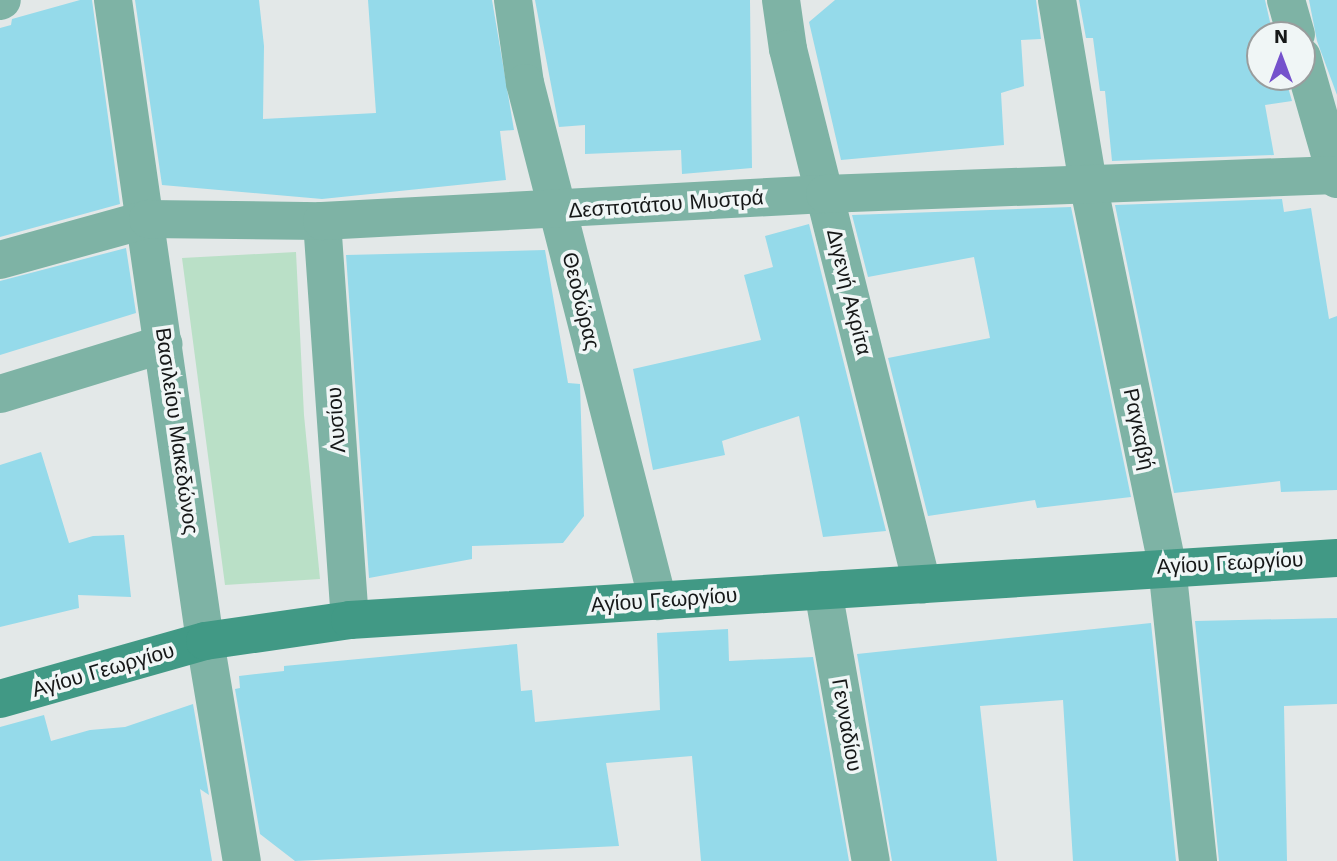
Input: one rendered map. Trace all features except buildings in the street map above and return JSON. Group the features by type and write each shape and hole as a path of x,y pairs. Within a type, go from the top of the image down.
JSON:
{"street":[{"name":"Βασιλείου Μακεδώνος","path":"113,0 148,219 205,641 242,861"},
{"name":"Θεοδώρας","path":"513,0 525,83 658,601"},
{"name":"Διγενή Ακρίτα","path":"781,0 788,49 922,584"},
{"name":"Ραγκαβή","path":"1057,0 1088,183 1167,566 1198,861"},
{"path":"1286,0 1292,21"},
{"path":"1312,91 1337,177"},
{"name":"Δεσποτάτου Μυστρά","path":"0,260 148,219 322,221 558,212 825,194 1088,183 1337,177"},
{"name":"Λυσίου","path":"322,221 350,620"},
{"path":"0,394 164,344"},
{"name":"Αγίου Γεωργίου","path":"0,699 205,641 350,620 1167,566 1337,558"},
{"name":"Γενναδίου","path":"823,590 871,861"}],"green space":[{"path":"296,252 304,415 320,579 225,585 182,258"}]}
